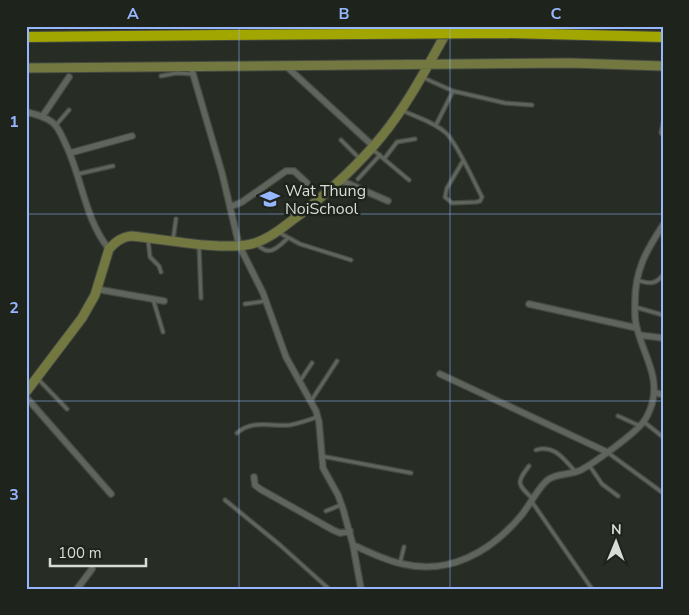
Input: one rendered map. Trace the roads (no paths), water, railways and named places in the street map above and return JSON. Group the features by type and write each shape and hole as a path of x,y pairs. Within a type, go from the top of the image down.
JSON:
{"highway":[{"path":"26,38 505,33 663,37"}],"main road":[{"path":"26,392 82,318 96,289 109,249 114,243 125,237 198,244 239,245 256,242 277,232 340,180 372,147 401,110 450,26"},
{"path":"26,68 192,70 284,65 570,63 663,66"}],"street":[{"path":"284,65 372,147"},
{"path":"192,70 222,172 239,245 266,301 280,343 311,401 317,417 320,456 325,474 342,504 350,531 361,589"},
{"path":"42,117 69,77"},
{"path":"26,112 42,117 55,126 70,153 96,228 109,249"},
{"path":"70,153 132,136"},
{"path":"230,207 242,202 286,171 294,171 307,183"},
{"path":"340,180 388,201"},
{"path":"353,545 400,564 443,566 460,562 486,549 510,528 549,479 576,472 589,465 642,424 651,406 654,380 649,360 638,332 635,307 637,280 641,263 661,232 663,225"},
{"path":"96,289 164,300"},
{"path":"529,304 663,338"},
{"path":"440,374 607,452"},
{"path":"654,392 663,395"},
{"path":"26,397 111,494"},
{"path":"254,477 257,487 333,530 340,533 350,531"},
{"path":"77,589 92,570"}],"lane":[{"path":"161,76 192,70"},
{"path":"421,77 453,91 505,104 532,105"},
{"path":"436,125 453,91"},
{"path":"55,126 69,110"},
{"path":"401,110 436,125 447,134 463,160 482,197 480,201 452,203 445,197 447,188 463,160"},
{"path":"663,123 661,133 663,135"},
{"path":"384,159 397,142 415,139"},
{"path":"341,140 361,160"},
{"path":"372,147 409,180"},
{"path":"358,179 380,155"},
{"path":"78,174 113,166"},
{"path":"173,241 176,219"},
{"path":"277,232 300,244 351,260"},
{"path":"148,238 150,257 159,266 161,272"},
{"path":"256,242 264,250 271,251 288,238"},
{"path":"198,244 201,298"},
{"path":"637,280 652,284 663,275"},
{"path":"153,299 163,332"},
{"path":"245,304 266,301"},
{"path":"635,307 663,315"},
{"path":"311,401 337,360"},
{"path":"300,381 312,363"},
{"path":"37,378 67,409"},
{"path":"618,416 642,424 663,437"},
{"path":"237,433 246,427 259,424 290,425 317,417"},
{"path":"536,450 543,448 552,449 576,472"},
{"path":"607,452 663,493"},
{"path":"320,456 411,473"},
{"path":"589,465 602,484 618,496"},
{"path":"529,466 520,478 519,482 523,490 532,500 592,589"},
{"path":"225,500 280,545 329,589"},
{"path":"326,511 342,504"},
{"path":"400,564 404,547"}],"place":[{"name":"Wat Thung NoiSchool","path":"270,199"}]}
